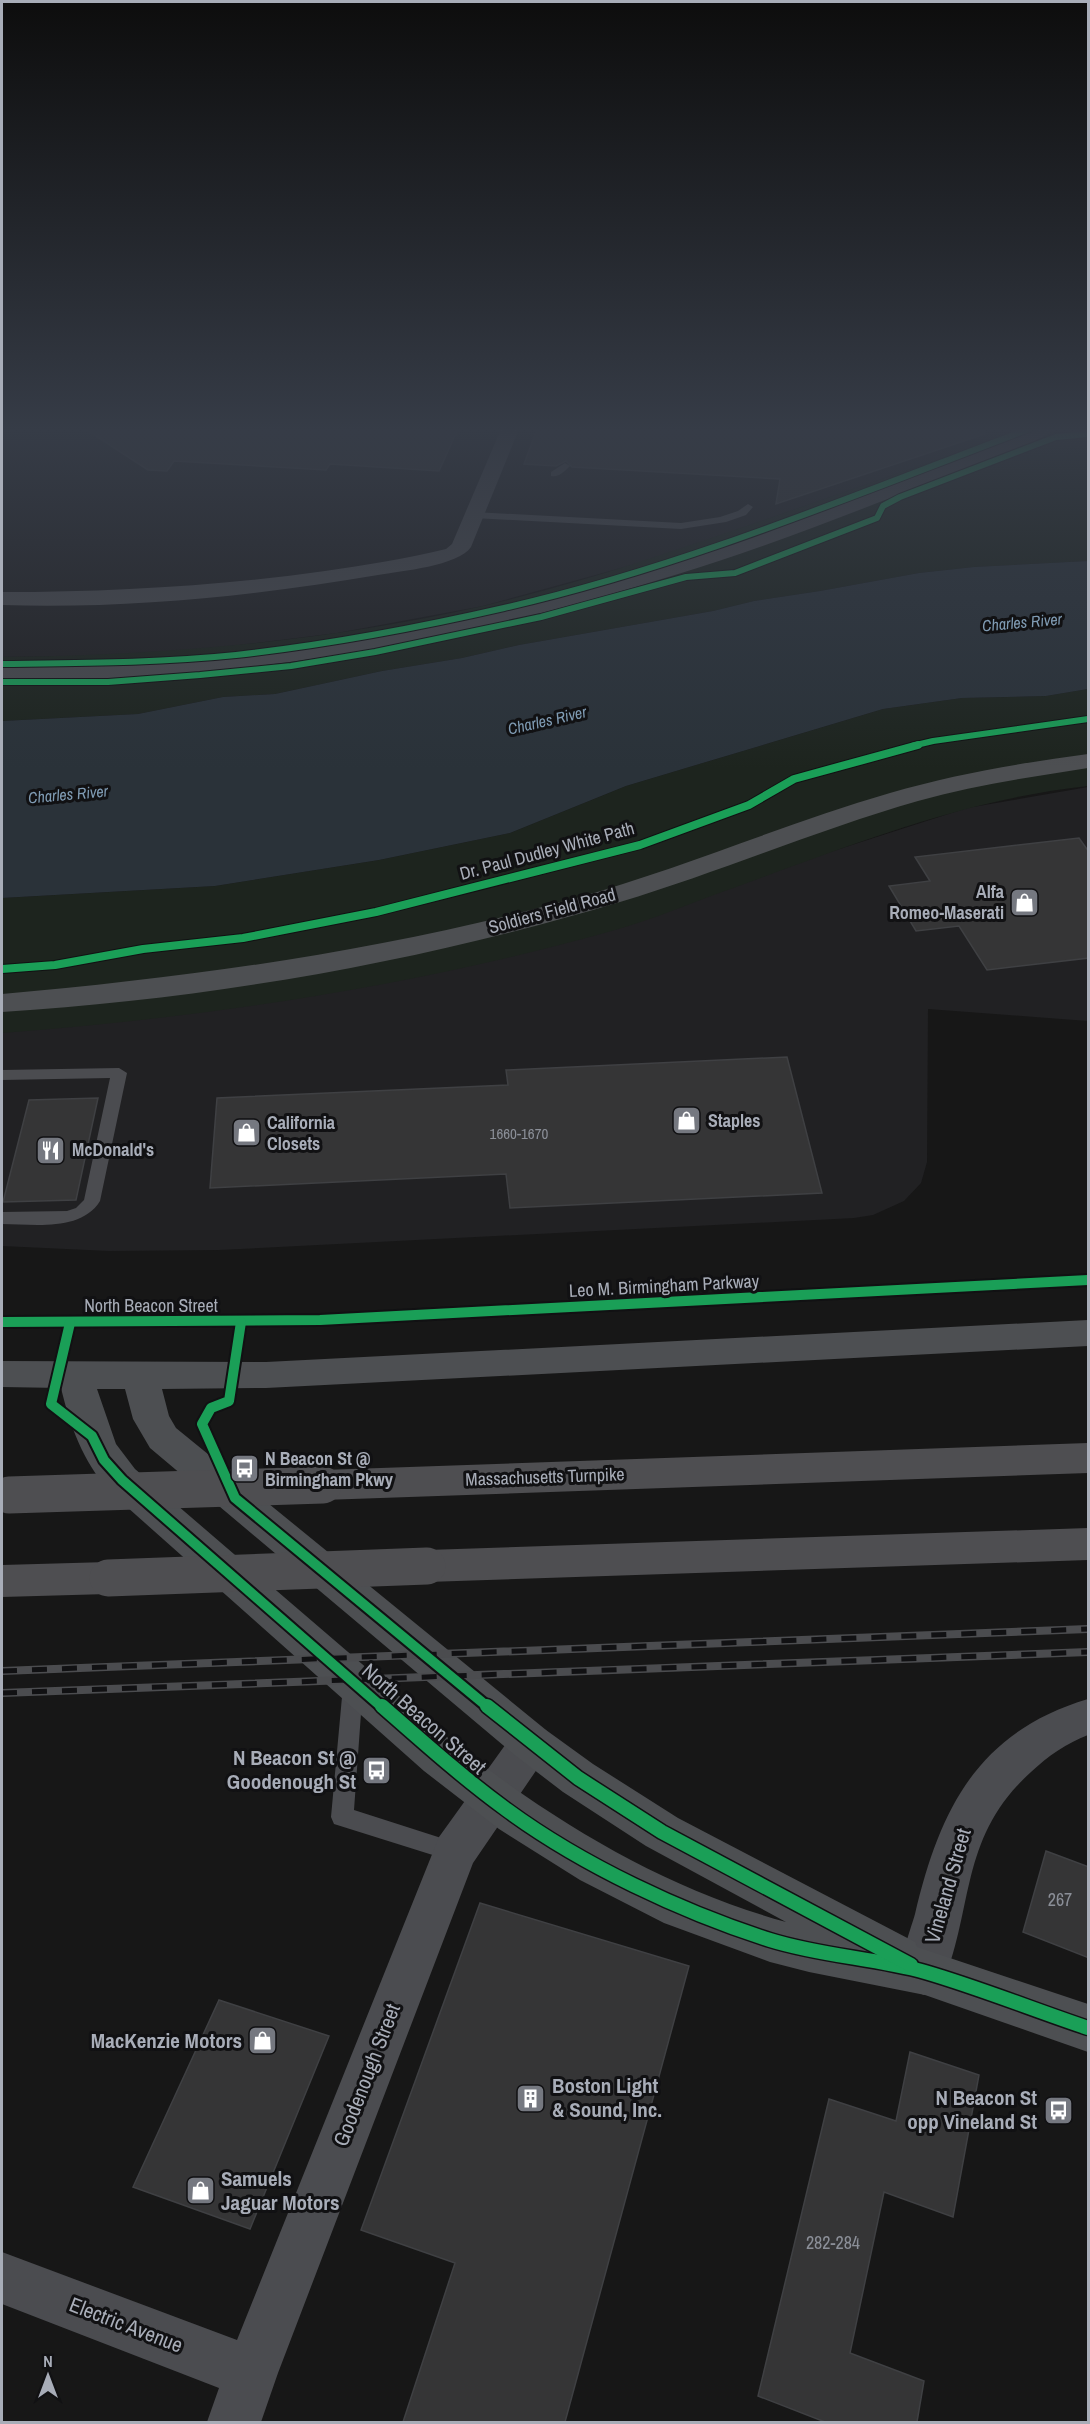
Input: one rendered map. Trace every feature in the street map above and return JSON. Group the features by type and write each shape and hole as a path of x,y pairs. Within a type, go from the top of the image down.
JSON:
{"highway":[{"name":"Massachusetts Turnpike","path":"5,1496 1089,1458"},
{"path":"2,1581 1089,1544"}],"main road":[{"name":"Soldiers Field Road","path":"2,1003 270,972 495,927 630,890 911,795 1001,774 1089,761"},
{"path":"2,1374 140,1376 337,1372 1089,1332"},
{"name":"North Beacon Street","path":"76,1376 95,1444 116,1474 492,1799 593,1864 694,1912 781,1943 815,1952 924,1972 1089,2028"},
{"name":"North Beacon Street","path":"140,1376 151,1419 163,1438 531,1743 578,1778 662,1832 924,1972"}],"street":[{"path":"2,599 85,598 215,590 283,583 381,568 457,551 461,542"},
{"path":"2,673 95,672 221,664 331,650 476,622 578,596 684,566 748,542"},
{"name":"Vineland Street","path":"924,1972 956,1848 979,1798 1004,1767 1032,1744 1064,1726 1089,1717"},
{"name":"Goodenough Street","path":"234,2422 251,2373 455,1852 531,1743"},
{"name":"Electric Avenue","path":"2,2278 251,2373"}],"lane":[{"path":"2,1075 119,1073 92,1201 87,1209 77,1215 67,1217 2,1218"},
{"path":"354,1682 342,1817 455,1852"}],"shaded area":[{"path":"2,542 701,542 650,560 483,606 337,633 198,650 92,656 2,657"},
{"path":"1088,542 1088,561 974,567 919,573 519,645 275,694 223,697 138,714 2,721 2,657 183,649 364,629 519,597 697,543"},
{"path":"1088,689 1088,786 994,802 948,814 857,843 635,924 546,949 469,967 237,1008 2,1033 2,898 215,886 379,860 510,833 626,786 883,709 962,698 1046,696"},
{"path":"1088,787 1088,1021 928,1009 927,1162 921,1183 904,1201 873,1215 854,1218 219,1250 109,1251 2,1246 2,1030 802,861 967,808"}],"water":[{"name":"Charles River","path":"1088,561 1088,689 1046,696 962,698 883,709 626,786 510,833 379,860 215,886 2,898 2,721 138,714 223,697 275,694 519,645 919,573 974,567"}],"building":[{"path":"1079,838 1089,852 1089,958 987,970 959,926 916,931 889,886 930,881 915,857"},
{"path":"787,1057 822,1193 510,1208 506,1174 210,1188 217,1098 508,1085 506,1070"},
{"name":"McDonald's","path":"98,1098 76,1200 3,1202 29,1100"},
{"path":"1046,1851 1089,1867 1089,1958 1023,1932"},
{"name":"Boston Light & Sound, Inc.","path":"480,1903 689,1966 565,2422 403,2422 455,2263 361,2230"},
{"path":"219,2000 329,2036 250,2229 133,2187"},
{"path":"910,2052 979,2075 953,2217 884,2192 850,2353 924,2381 917,2422 825,2422 758,2396 829,2099 896,2121"}],"railway":[{"path":"2,1671 1088,1629"},
{"path":"2,1693 1088,1652"}],"cycle path":[{"path":"2,664 116,663 236,655 334,641 505,608 654,567 725,542"},
{"path":"2,682 108,682 200,675 291,666 375,652 541,617 686,577 735,573 815,542"},
{"name":"Dr. Paul Dudley White Path","path":"2,969 55,965 143,949 243,938 376,912 640,845 749,805 794,779 844,764 933,741 1088,719"},
{"name":"Leo M. Birmingham Parkway","path":"2,1322 320,1320 1088,1280"},
{"path":"241,1322 229,1401 211,1408 202,1424 235,1498 531,1743 578,1778 662,1832 911,1965"},
{"path":"70,1323 51,1404 92,1436 104,1460 122,1480 458,1773 509,1812 593,1864 673,1904 770,1940 815,1952 924,1972 1088,2028"}],"place":[{"name":"Alfa Romeo-Maserati","path":"1025,902"},
{"name":"Staples","path":"687,1121"},
{"name":"California Closets","path":"246,1133"},
{"name":"McDonald's","path":"51,1150"},
{"name":"N Beacon St @ Birmingham Pkwy","path":"244,1469"},
{"name":"N Beacon St @ Goodenough St","path":"377,1770"},
{"name":"MacKenzie Motors","path":"263,2041"},
{"name":"Boston Light & Sound, Inc.","path":"531,2098"},
{"name":"N Beacon St opp Vineland St","path":"1058,2110"},
{"name":"Samuels Jaguar Motors","path":"200,2191"}]}
